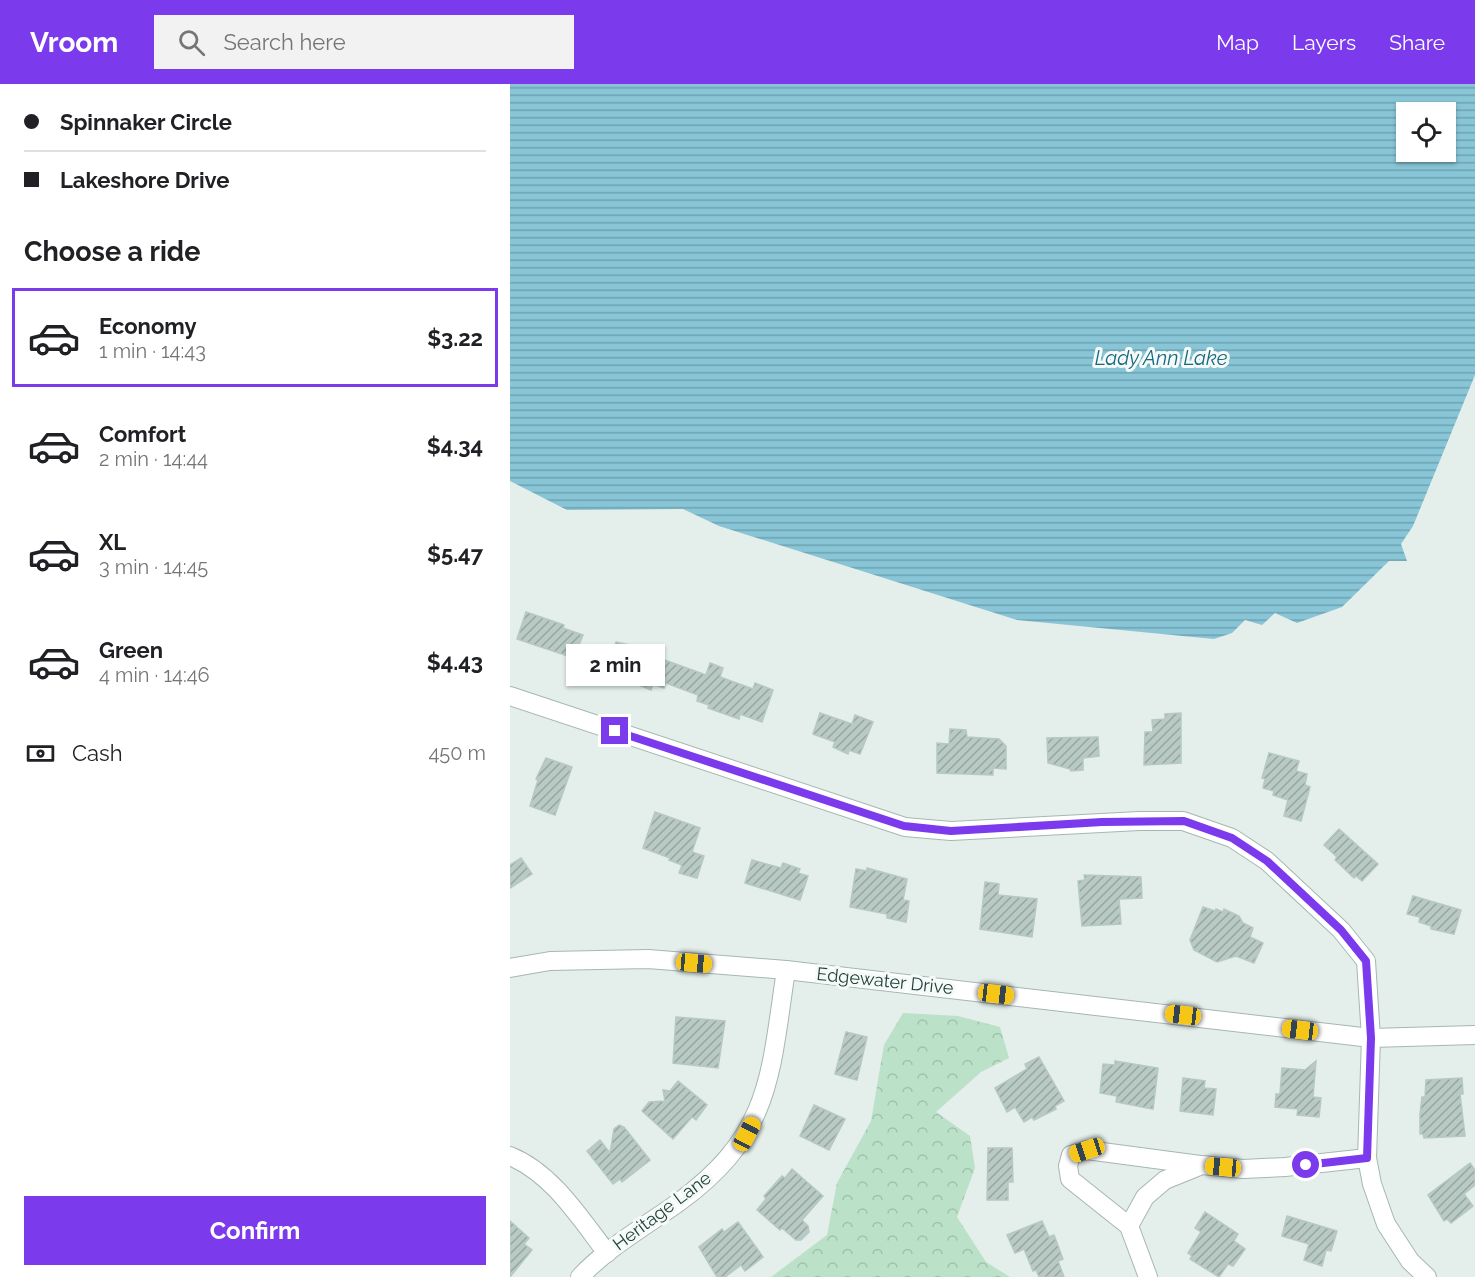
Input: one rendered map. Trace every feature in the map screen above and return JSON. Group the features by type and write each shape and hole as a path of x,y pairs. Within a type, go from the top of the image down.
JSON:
{"street":[{"path":"510,696 904,826 951,831 1130,821 1184,821 1232,838 1267,861 1341,930 1366,961 1371,1038 1367,1158 1372,1184 1386,1224 1410,1261 1427,1277"},
{"name":"Edgewater Drive","path":"510,968 550,961 648,959 786,970 1371,1038 1475,1035"},
{"name":"Heritage Lane","path":"580,1277 607,1253 704,1182 728,1159 747,1134 761,1107 769,1081 786,970"},
{"path":"1148,1277 1129,1226 1070,1179 1068,1166 1071,1155 1087,1150 1243,1168 1285,1167 1367,1158"},
{"path":"510,1156 525,1162 560,1193 607,1253"},
{"path":"1129,1226 1145,1197 1165,1180 1202,1165"}],"green space":[{"path":"903,1013 958,1016 1000,1027 1009,1058 981,1072 936,1112 970,1136 975,1168 957,1217 986,1262 1010,1277 771,1277 827,1235 837,1183 871,1121 884,1045"}],"water":[{"name":"Lady Ann Lake","path":"510,84 1475,84 1475,375 1413,526 1401,544 1407,561 1389,561 1342,607 1297,623 1275,613 1262,625 1245,620 1232,633 1214,639 1017,620 719,526 683,509 567,510 510,481"}],"building":[{"path":"526,612 564,625 563,628 583,635 574,658 517,639"},
{"path":"616,642 649,649 648,654 706,675 710,663 723,668 720,677 753,689 755,683 773,690 762,722 740,714 739,719 708,708 709,705 697,701 698,695 666,683 664,688 653,684 651,690 634,683 636,677 607,667"},
{"path":"820,713 852,724 855,715 873,722 860,754 849,750 848,754 833,747 835,742 813,734"},
{"path":"1181,713 1181,763 1144,765 1145,732 1153,732 1152,720 1165,719 1165,714"},
{"path":"950,729 966,730 967,737 999,739 1006,746 1006,769 993,768 993,775 937,773 937,743 949,744"},
{"path":"1098,737 1099,756 1083,758 1083,770 1071,771 1048,763 1047,738"},
{"path":"1269,753 1299,761 1296,771 1307,774 1305,785 1310,787 1301,821 1284,816 1288,800 1273,795 1274,791 1263,788 1265,779 1262,778"},
{"path":"546,758 572,767 555,815 530,806 538,780 536,779"},
{"path":"655,812 700,828 692,852 704,856 697,878 679,873 682,865 669,860 670,858 643,848"},
{"path":"1339,829 1378,864 1362,881 1356,876 1354,878 1335,860 1337,857 1324,845"},
{"path":"521,858 532,874 510,888 510,865"},
{"path":"752,860 781,868 783,863 800,869 798,873 808,876 800,900 745,883"},
{"path":"867,868 907,879 903,900 909,901 906,922 887,918 887,914 850,907 856,869 867,871"},
{"path":"1084,875 1141,877 1142,898 1119,899 1121,924 1082,926 1078,881 1085,880"},
{"path":"985,882 999,884 998,895 1037,899 1032,937 980,929"},
{"path":"1413,896 1461,910 1454,934 1431,929 1431,926 1419,922 1420,917 1407,914"},
{"path":"1203,907 1223,912 1224,909 1239,916 1243,923 1253,928 1250,937 1263,943 1254,963 1236,956 1217,962 1194,950 1190,940"},
{"path":"676,1017 725,1021 718,1068 673,1063"},
{"path":"846,1032 867,1037 857,1080 835,1074"},
{"path":"1039,1057 1064,1101 1055,1106 1056,1109 1034,1120 1032,1117 1024,1122 1015,1107 1007,1112 995,1088 1027,1069 1025,1064"},
{"path":"1115,1061 1158,1068 1153,1109 1116,1102 1117,1096 1100,1093 1103,1064 1115,1065"},
{"path":"1316,1061 1313,1097 1321,1098 1319,1117 1297,1115 1298,1109 1275,1107 1276,1094 1280,1094 1282,1068 1305,1070"},
{"path":"1183,1078 1205,1081 1204,1088 1216,1089 1213,1115 1180,1111"},
{"path":"1462,1078 1463,1094 1460,1094 1465,1136 1424,1138 1423,1134 1420,1134 1420,1114 1422,1097 1425,1097 1426,1080"},
{"path":"678,1081 707,1105 696,1120 692,1117 673,1139 642,1111 649,1102 665,1101 663,1090 670,1091"},
{"path":"814,1105 845,1119 829,1150 800,1136"},
{"path":"619,1125 624,1127 650,1160 622,1182 620,1179 613,1184 587,1151 600,1140 610,1153 614,1129"},
{"path":"988,1148 1012,1148 1013,1182 1008,1182 1008,1200 987,1200"},
{"path":"1470,1163 1475,1170 1475,1185 1464,1194 1473,1206 1451,1223 1447,1219 1444,1221 1428,1195"},
{"path":"792,1169 823,1196 802,1220 808,1226 809,1232 801,1240 796,1240 782,1228 780,1230 757,1210 766,1199 764,1196 782,1176 785,1178"},
{"path":"1205,1212 1238,1234 1234,1241 1245,1249 1233,1266 1228,1264 1219,1277 1190,1259 1192,1256 1188,1253 1201,1232 1195,1228"},
{"path":"1287,1216 1337,1231 1331,1251 1326,1250 1322,1266 1304,1260 1309,1244 1282,1236"},
{"path":"510,1221 529,1238 524,1244 532,1250 510,1277"},
{"path":"1042,1221 1049,1237 1054,1235 1063,1259 1058,1261 1064,1277 1039,1277 1036,1270 1033,1271 1024,1249 1015,1253 1007,1235"},
{"path":"738,1222 763,1257 745,1271 741,1265 725,1277 717,1277 699,1247 722,1229 724,1232"}],"route":[{"path":"615,731 904,826 951,831 1102,822 1184,821 1232,838 1267,861 1341,930 1366,961 1371,1038 1367,1158 1306,1165"}]}
